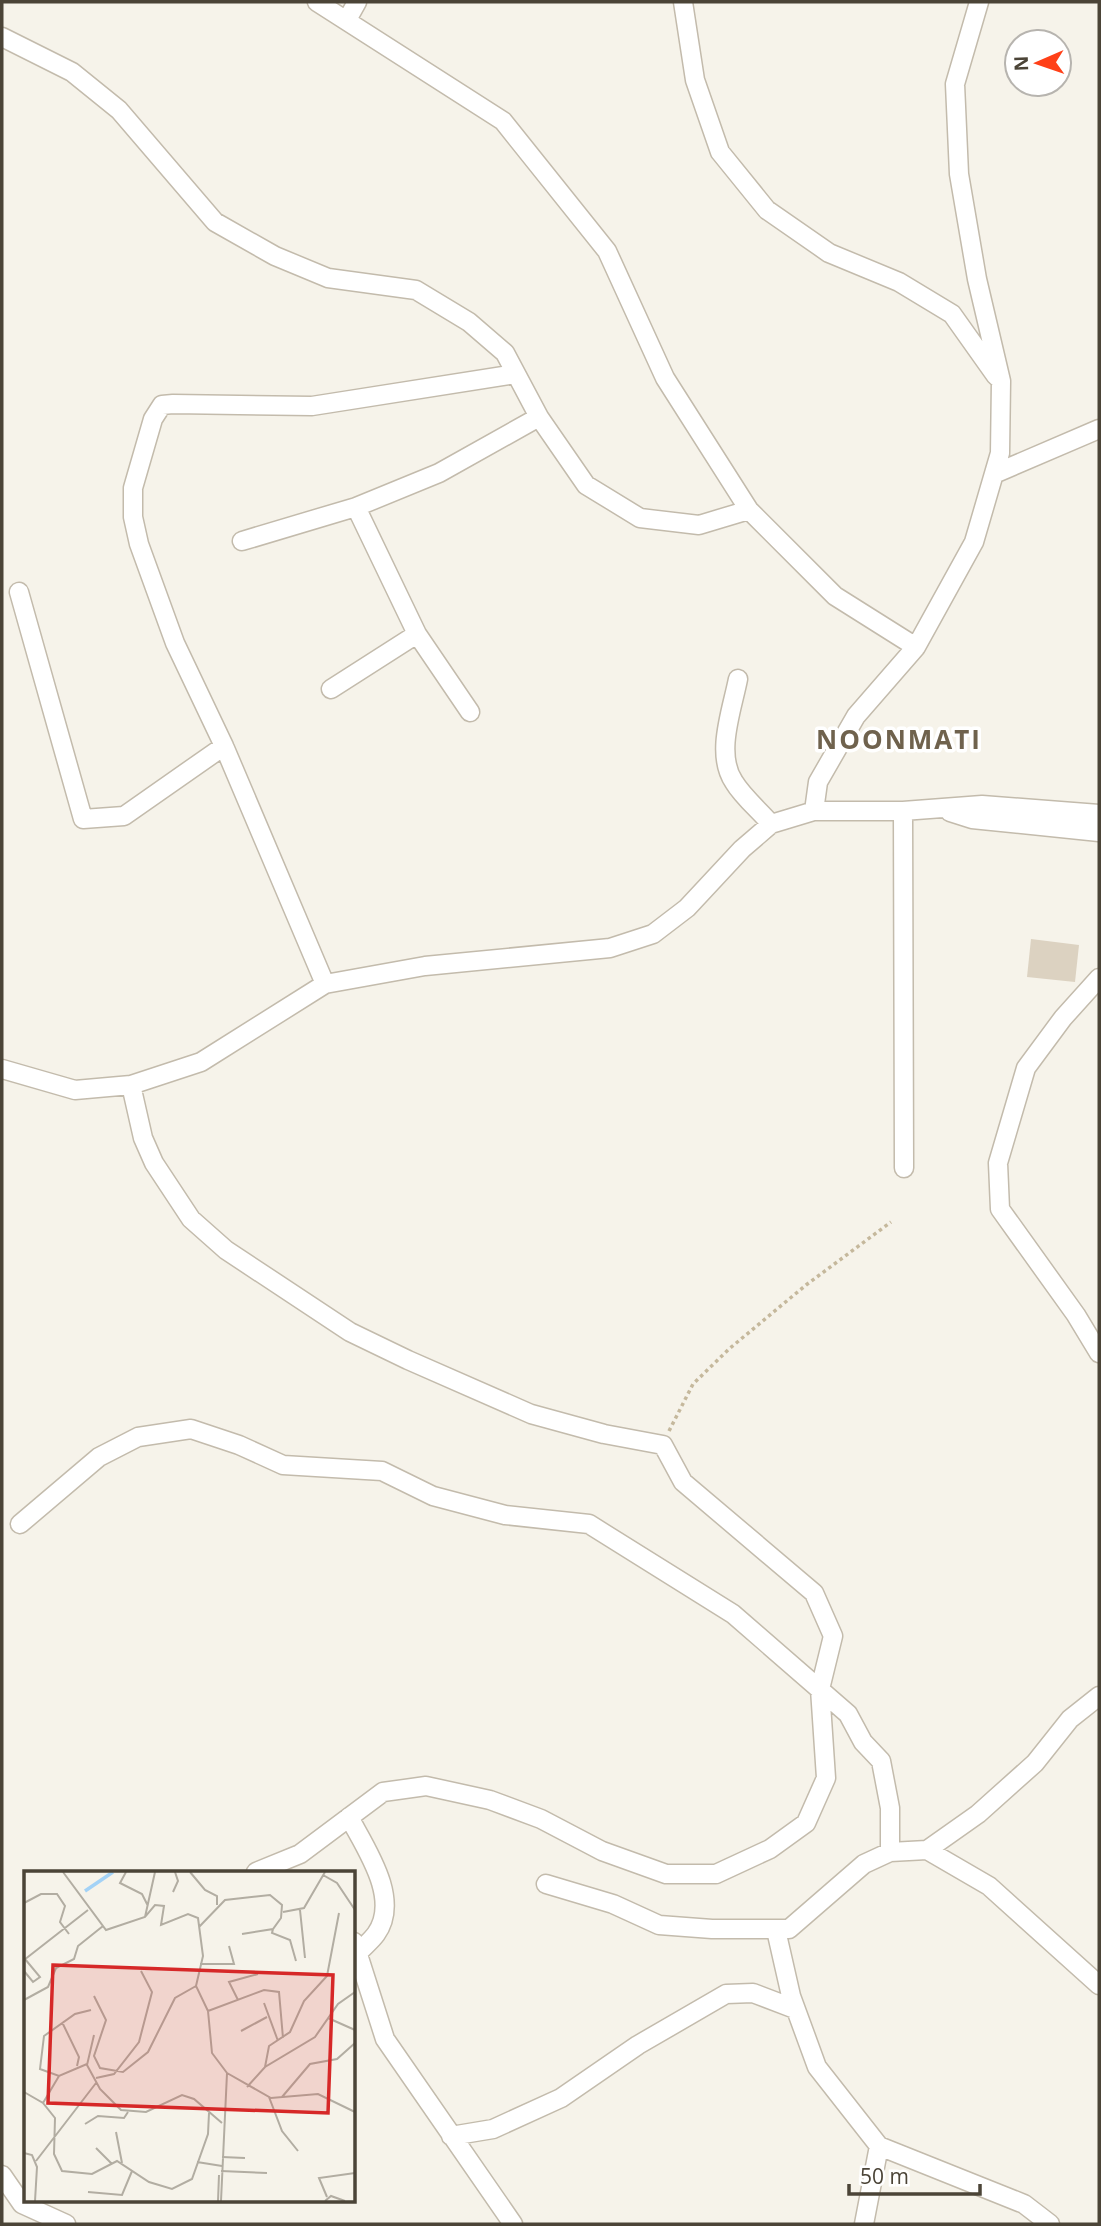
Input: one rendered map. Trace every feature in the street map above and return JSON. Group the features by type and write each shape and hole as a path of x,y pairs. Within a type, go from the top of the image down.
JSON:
{"street":[{"path":"317,2 503,121 607,251 665,378 749,510 835,596 916,647"},
{"path":"347,20 357,2"},
{"path":"683,2 695,80 720,152 767,210 829,253 899,282 952,314 1000,382"},
{"path":"814,811 818,782 856,716 916,647 974,542 1000,453 1000,382 977,279 959,174 955,84 979,2"},
{"path":"2,37 72,72 119,110 215,222 275,256 328,278 416,290 469,322 505,354 539,417 586,485 640,518 699,525 749,510"},
{"path":"325,984 224,746 174,643 139,544 133,517 133,488 153,419 163,405 312,406 516,374"},
{"path":"242,541 356,507 439,473 539,417"},
{"path":"994,474 1099,429"},
{"path":"356,507 416,634 470,712"},
{"path":"19,592 83,819 124,816 224,746"},
{"path":"331,690 416,634"},
{"path":"738,679 725,754 728,772 735,784 771,824"},
{"path":"2,1069 75,1090 131,1085 201,1062 325,984 425,966 610,948 653,934 687,908 742,849 771,824 814,811 904,811 982,805 1099,814"},
{"path":"939,809 972,819 1099,832"},
{"path":"904,811 904,1168"},
{"path":"1099,978 1063,1018 1026,1068 998,1163 1000,1209 1076,1315 1099,1353"},
{"path":"131,1085 144,1138 154,1163 191,1219 226,1250 349,1332 408,1360 531,1414 604,1434 663,1446 683,1482 814,1593 833,1636 820,1689 826,1778 806,1823 770,1849 716,1874 666,1874 602,1851 541,1819 490,1800 426,1786 383,1791 300,1854 258,1871"},
{"path":"20,1524 99,1457 138,1437 191,1429 283,1465 382,1471 433,1496 505,1515 589,1524 733,1614 848,1714 863,1742 881,1761 890,1808 890,1852"},
{"path":"546,1884 613,1904 659,1925 789,1929 864,1864 890,1852 927,1850 978,1814 1035,1763 1070,1719 1099,1696"},
{"path":"349,1817 372,1859 387,1905 377,1932 355,1948 385,2039 513,2224"},
{"path":"927,1850 989,1886 1099,1985"},
{"path":"776,1930 795,2009 817,2067 879,2146 1024,2204 1050,2224"},
{"path":"451,2136 493,2129 561,2098 638,2045 726,1994 753,1993 795,2009"},
{"path":"864,2224 879,2146"},
{"path":"2,2175 22,2204 66,2224"}],"path":[{"path":"663,1446 676,1415 694,1384 729,1349 806,1285 891,1222"}],"building":[{"path":"1031,939 1079,945 1075,982 1027,977"}],"district":[{"name":"NOONMATI","path":"899,740"}]}
